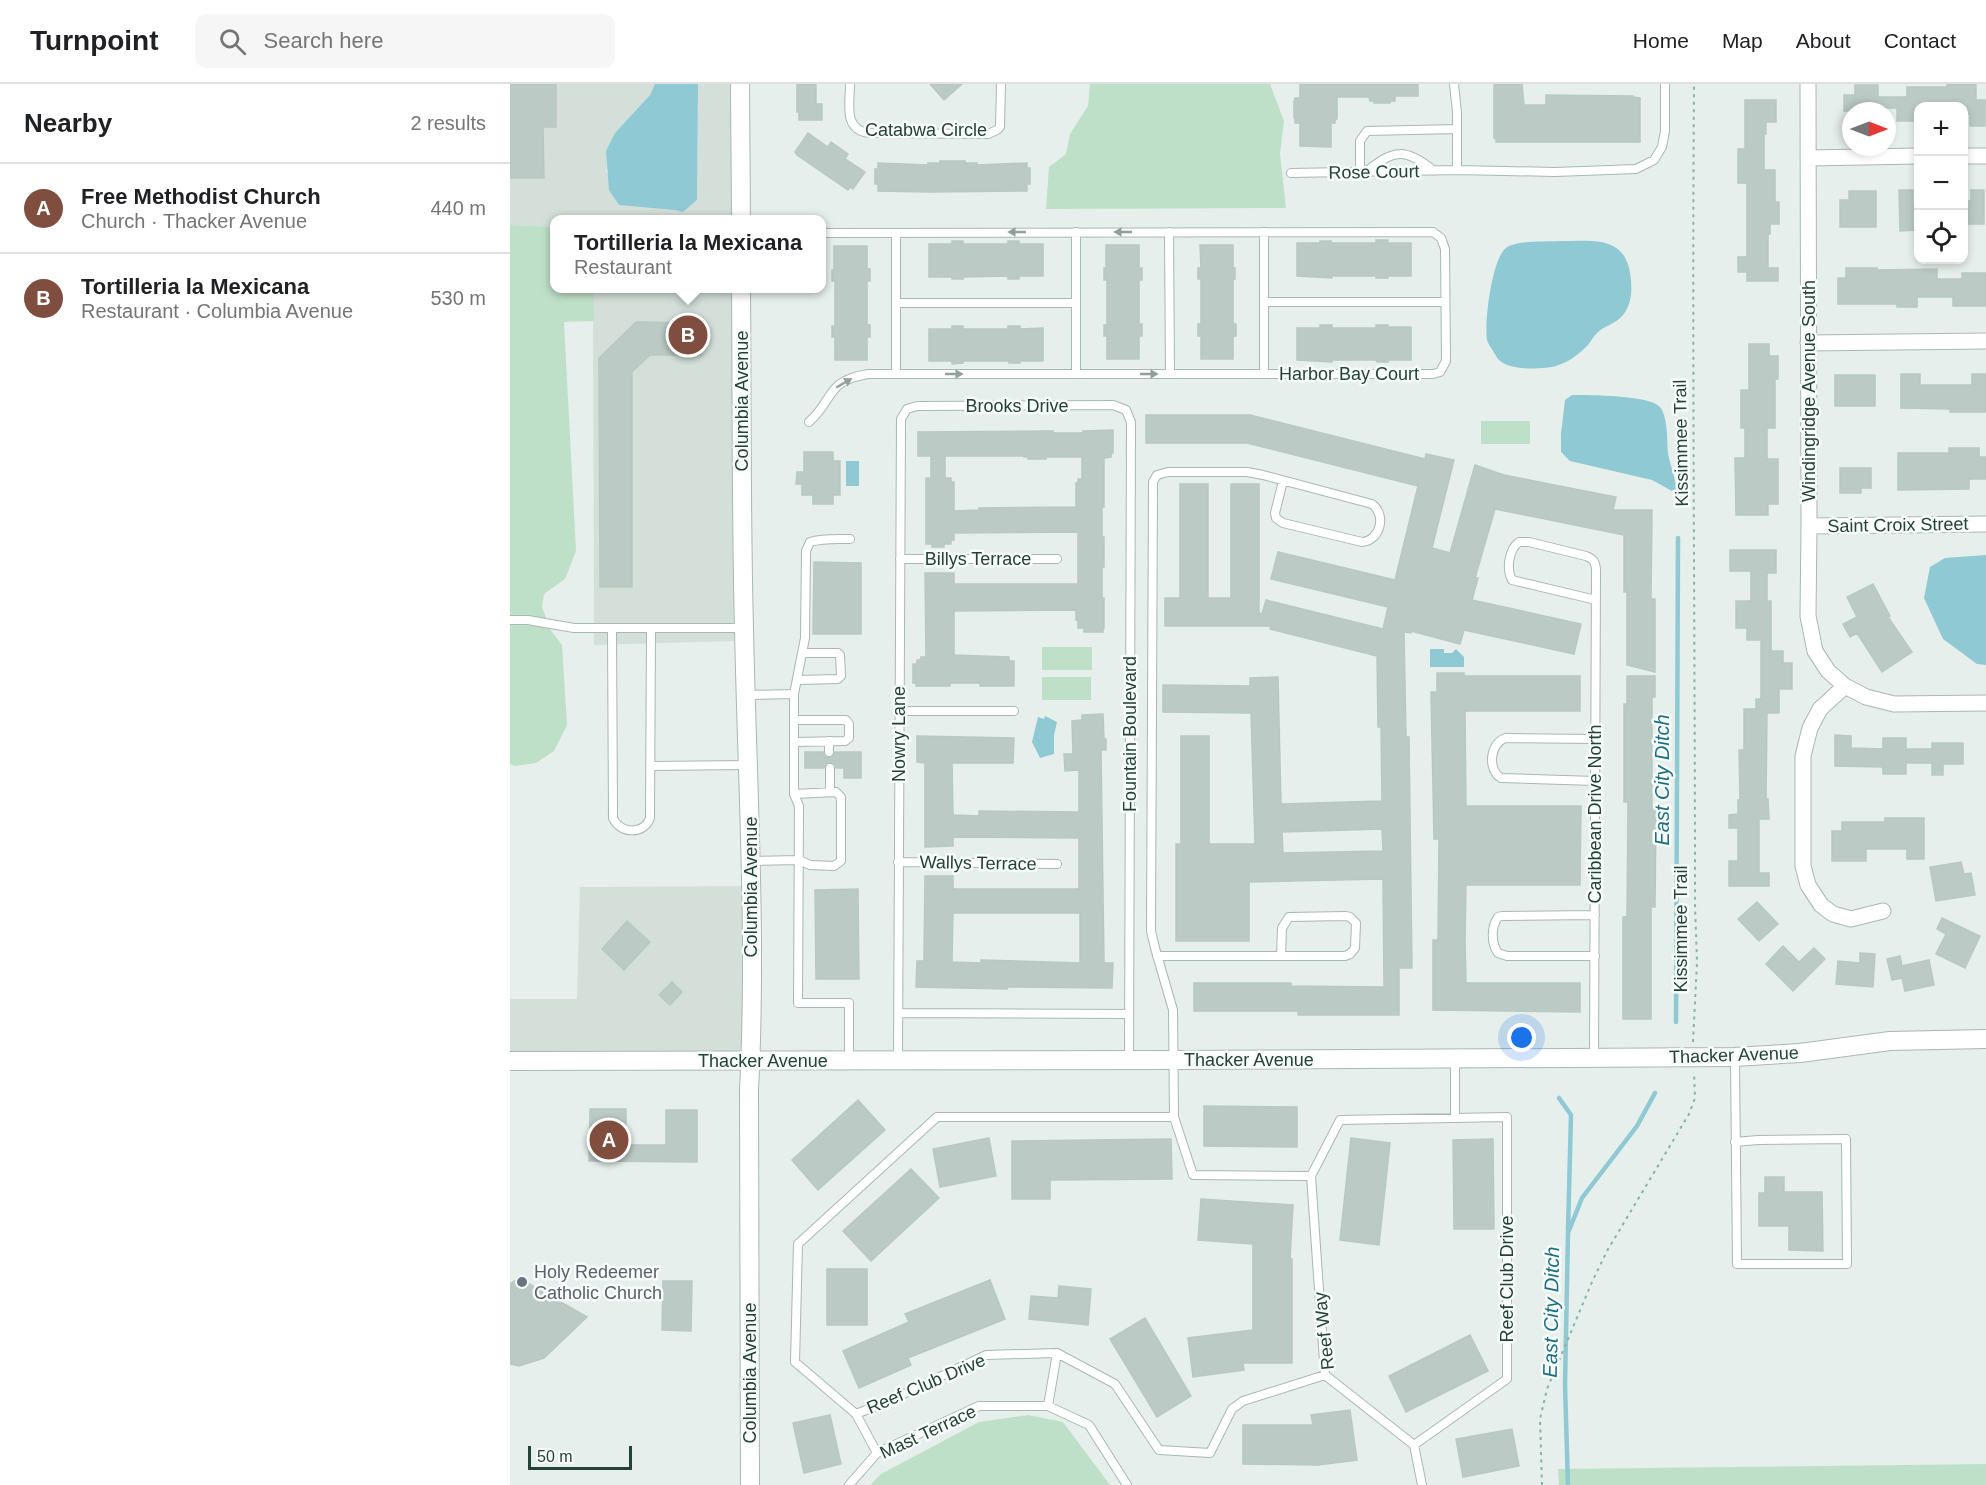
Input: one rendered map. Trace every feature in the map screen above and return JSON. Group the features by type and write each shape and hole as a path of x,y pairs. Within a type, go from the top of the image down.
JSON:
{"street":[{"path":"740,84 741,215"},
{"name":"Windingridge Avenue South","path":"1808,84 1808,616 1815,651 1828,670 1845,686"},
{"path":"1808,158 1914,156"},
{"path":"1968,156 1986,156"},
{"name":"Columbia Avenue","path":"741,293 744,628 751,861 750,1485"},
{"path":"1808,344 1986,340"},
{"name":"Saint Croix Street","path":"1809,526 1986,524"},
{"path":"1882,911 1851,919 1833,914 1821,904 1808,885 1803,866 1803,756 1810,728 1820,709 1845,686 1866,697 1894,704 1986,703"},
{"name":"Thacker Avenue","path":"510,1061 1735,1057 1800,1053 1890,1041 1986,1039"}],"lane":[{"name":"Catabwa Circle","path":"850,84 851,119 859,131 869,134 988,134 1000,127 1001,84"},
{"path":"1454,84 1457,170"},
{"name":"Rose Court","path":"1291,173 1457,170 1555,172 1643,167 1654,160 1662,147 1665,84"},
{"path":"1434,171 1416,157 1395,155 1385,156 1363,171 1360,141 1367,131 1457,129"},
{"path":"1076,232 1076,374"},
{"path":"1169,232 1170,374"},
{"path":"1264,232 1264,374"},
{"name":"Harbor Bay Court","path":"809,422 817,415 833,389 843,381 868,374 1436,374 1443,369 1446,361 1445,249 1441,238 1433,232 826,233"},
{"path":"896,233 896,374"},
{"path":"1264,302 1445,302"},
{"path":"896,303 1076,303"},
{"name":"Brooks Drive","path":"907,409 923,406 1113,405 1126,410"},
{"name":"Nowry Lane","path":"898,1060 899,425 907,409"},
{"name":"Fountain Boulevard","path":"1126,410 1131,422 1129,1060"},
{"path":"1283,481 1275,513 1276,518 1283,523 1362,542 1375,537 1380,515 1372,504 1283,481 1247,472 1168,472 1157,475 1153,482 1151,931 1173,1010 1173,1117 1193,1175 1311,1176"},
{"path":"849,1061 849,1003 798,1003 799,806 795,794 795,694 803,653 807,546 810,542 825,538 850,539"},
{"name":"Caribbean Drive North","path":"1594,1058 1595,956 1595,739 1596,600 1596,571 1594,561 1590,558 1524,541 1519,542 1513,548 1508,567 1509,576 1516,582 1596,600"},
{"name":"Billys Terrace","path":"900,559 1057,559"},
{"path":"510,620 528,620 574,628 744,628"},
{"path":"612,628 613,818 616,826 622,829 642,829 648,825 650,818 651,628"},
{"path":"796,680 837,679 841,676 838,653 803,653"},
{"path":"746,695 795,694"},
{"path":"898,711 1014,711"},
{"path":"795,720 846,720 849,724 849,738 845,741 795,742"},
{"path":"1595,739 1506,738 1497,742 1493,749 1493,768 1497,776 1501,778 1595,781"},
{"path":"829,741 830,752"},
{"path":"651,766 748,765"},
{"path":"830,768 830,792"},
{"path":"751,861 799,860 810,865 834,866 841,861 841,797 836,792 795,794"},
{"name":"Wallys Terrace","path":"898,862 1057,864"},
{"path":"1595,915 1502,916 1498,917 1493,925 1493,945 1498,953 1506,956 1595,956"},
{"path":"1157,956 1281,956 1345,956 1350,954 1356,944 1356,924 1354,920 1346,916 1289,917 1282,928 1281,956"},
{"path":"898,1013 1129,1014"},
{"path":"1735,1057 1737,1264 1847,1264 1846,1139 1736,1142"},
{"path":"1455,1059 1455,1117"},
{"name":"Reef Club Drive","path":"1173,1117 937,1117 798,1244 795,1362 856,1414 891,1401 986,1355 1057,1353 1115,1384 1159,1450 1210,1453 1232,1409 1243,1401 1325,1375"},
{"name":"Reef Club Drive","path":"1311,1176 1340,1120 1507,1117 1507,1379 1414,1445"},
{"name":"Reef Way","path":"1311,1176 1325,1375 1414,1445"},
{"path":"1048,1406 1057,1353"},
{"name":"Mast Terrace","path":"849,1485 877,1453 979,1406 1048,1406 1089,1425 1126,1485"},
{"path":"856,1414 877,1453"},
{"path":"1414,1445 1422,1485"}],"path":[{"name":"Kissimmee Trail","path":"1542,1485 1540,1419 1547,1389 1592,1282 1646,1184 1689,1114 1695,1098 1693,1035 1697,944 1692,243 1694,84"}],"shaded area":[{"path":"510,84 655,84 650,95 615,133 606,172 683,212 697,200 698,84 733,84 733,215 550,215 550,227 510,225"},
{"path":"593,293 734,293 736,641 594,645"},
{"path":"743,886 742,1054 510,1054 510,999 577,999 580,887"}],"green space":[{"path":"1090,84 1270,84 1284,121 1280,154 1286,208 1046,209 1049,167 1066,154 1070,134 1088,106"},
{"path":"510,225 550,227 550,293 593,293 594,321 564,322 576,551 565,579 544,594 542,607 550,629 562,645 567,725 554,751 536,763 515,766 510,764"},
{"path":"1481,421 1530,421 1530,444 1481,444"},
{"path":"1042,647 1092,647 1092,670 1042,670"},
{"path":"1042,677 1091,677 1091,700 1042,700"},
{"path":"1028,1415 1063,1422 1110,1485 870,1485 881,1474 979,1422"},
{"path":"1986,1464 1986,1485 1559,1485 1558,1469"}],"water":[{"path":"655,84 698,84 697,200 683,212 619,205 609,190 606,151 615,133 650,95"},
{"path":"1560,241 1608,244 1624,255 1629,266 1631,281 1628,307 1620,318 1600,330 1581,351 1566,362 1548,368 1518,368 1507,365 1498,359 1487,340 1486,332 1493,277 1501,254 1511,245"},
{"path":"1572,395 1632,398 1654,403 1660,407 1666,423 1668,453 1676,490 1672,491 1652,480 1570,461 1561,452 1561,434 1565,400"},
{"path":"846,461 859,461 859,486 846,486"},
{"path":"1986,555 1986,665 1977,664 1943,639 1924,598 1930,567 1945,558"},
{"path":"1430,649 1444,649 1444,653 1452,653 1456,649 1464,657 1464,667 1430,667"},
{"path":"1045,716 1057,722 1054,754 1040,758 1032,742 1038,717 1044,719"}],"building":[{"path":"510,84 556,84 556,127 543,127 544,178 510,178"},
{"path":"797,84 816,84 816,104 822,104 822,120 799,120"},
{"path":"930,84 962,84 944,100"},
{"path":"1300,84 1418,84 1418,96 1395,96 1395,101 1390,101 1390,103 1374,103 1369,97 1337,97 1337,119 1335,123 1331,123 1331,147 1300,146 1300,123 1295,123 1294,102 1295,98 1300,98"},
{"path":"1522,84 1524,105 1546,105 1546,95 1640,98 1640,142 1496,142 1494,138 1494,85"},
{"path":"1947,84 1976,84 1976,100 1985,100 1985,126 1970,126 1968,102 1914,102 1914,121 1897,121 1896,102 1844,102 1844,95 1855,95 1855,85 1878,85 1878,97 1907,97 1907,87 1947,87"},
{"path":"1745,100 1776,100 1776,122 1766,122 1764,170 1775,170 1775,202 1779,202 1779,224 1770,224 1768,268 1778,268 1778,281 1747,281 1747,272 1738,272 1738,257 1747,257 1747,183 1738,183 1738,149 1745,149"},
{"path":"808,133 828,147 831,142 848,154 845,159 865,172 853,189 850,187 848,190 797,155 795,152"},
{"path":"940,161 965,161 965,163 977,163 977,165 1027,163 1027,168 1030,168 1030,184 1027,184 1027,191 929,192 878,191 878,184 875,184 875,169 878,169 878,163 928,165 928,163 940,163"},
{"path":"1899,190 1913,190 1914,230 1900,231"},
{"path":"1971,190 1984,190 1984,224 1968,224 1968,201 1971,201"},
{"path":"1849,191 1876,191 1876,227 1840,227 1840,200 1849,200"},
{"path":"1376,240 1388,240 1388,243 1411,243 1411,276 1376,278 1376,276 1331,276 1332,278 1297,276 1297,243 1331,241 1331,243 1376,243"},
{"path":"952,241 963,241 963,244 1008,244 1008,241 1019,241 1019,244 1043,244 1043,276 1019,276 1019,279 1008,279 1008,276 963,277 963,279 929,277 929,244 952,244"},
{"path":"1106,245 1139,245 1139,268 1142,268 1142,280 1139,280 1139,324 1142,324 1142,336 1139,336 1139,359 1107,359 1107,336 1104,336 1104,325 1107,325 1107,280 1104,280"},
{"path":"1200,245 1233,245 1235,279 1233,279 1233,324 1236,324 1236,336 1233,336 1233,359 1201,359 1201,336 1198,336 1198,324 1201,324 1201,279 1198,279 1198,268 1201,268"},
{"path":"834,246 867,246 867,269 870,269 870,281 867,281 867,325 870,325 870,337 867,337 867,360 835,360 835,337 832,337 832,326 835,326 835,281 832,281"},
{"path":"1846,268 1937,269 1937,279 1962,279 1962,273 1986,273 1986,306 1953,306 1953,297 1917,297 1917,307 1897,307 1897,304 1838,304 1838,278 1846,278"},
{"path":"636,322 701,323 701,355 650,355 632,372 632,587 600,587 599,358"},
{"path":"1320,325 1332,325 1332,328 1376,328 1376,325 1411,327 1411,360 1377,362 1376,360 1332,360 1332,362 1297,360 1297,328 1320,328"},
{"path":"952,326 963,326 963,329 1008,329 1008,326 1020,326 1020,329 1043,328 1043,361 1009,363 1009,361 963,361 963,363 952,364 952,361 929,361 929,329 952,329"},
{"path":"1749,344 1769,344 1769,356 1778,356 1778,379 1775,379 1775,428 1767,428 1767,459 1778,459 1778,504 1768,504 1768,515 1736,515 1735,458 1745,458 1745,428 1741,428 1741,390 1749,390"},
{"path":"1901,374 1920,374 1920,385 1972,385 1972,374 1986,374 1986,412 1901,408"},
{"path":"1835,375 1875,375 1875,406 1835,406"},
{"path":"1146,415 1250,415 1425,459 1426,454 1454,460 1432,548 1450,553 1475,465 1504,475 1616,497 1613,510 1652,510 1651,599 1655,599 1655,672 1627,665 1624,535 1495,509 1475,578 1478,578 1472,600 1581,624 1574,654 1464,630 1460,644 1411,631 1411,633 1404,632 1406,737 1409,737 1412,968 1399,968 1399,1015 1298,1015 1298,1011 1194,1011 1194,983 1291,983 1291,986 1384,987 1383,879 1249,882 1249,941 1176,941 1176,844 1181,844 1181,736 1209,736 1209,844 1255,844 1251,713 1163,712 1163,685 1250,686 1250,678 1278,677 1281,804 1382,801 1377,656 1270,629 1271,626 1165,626 1165,598 1180,598 1180,484 1208,484 1208,598 1231,598 1231,484 1259,484 1259,613 1262,614 1266,600 1383,629 1388,607 1271,579 1278,552 1395,580 1418,486 1247,443 1146,443","holes":["1382,829 1383,851 1283,853 1282,832"]},
{"path":"1113,430 1113,453 1111,457 1104,458 1103,632 1084,632 1084,628 1078,628 1076,610 954,611 954,655 1009,657 1009,661 1014,661 1014,686 950,683 950,686 916,686 916,683 913,683 913,664 917,664 917,660 921,660 921,657 926,657 925,573 954,573 954,584 1078,584 1078,532 954,533 954,540 951,540 951,544 944,544 944,547 932,547 932,544 926,544 926,478 931,478 931,456 918,456 918,432 1053,431 1053,433 1083,433 1083,431","holes":["945,456 1024,456 1028,459 1082,457 1082,479 1078,479 1076,483 1076,507 979,508 979,510 954,511 954,482 951,482 951,478 945,478"]},
{"path":"1949,448 1979,448 1979,457 1986,457 1986,479 1969,479 1969,489 1898,490 1898,453 1949,453"},
{"path":"804,452 833,452 833,461 840,461 840,495 833,495 833,504 813,504 813,495 802,495 802,484 796,484 797,472 804,472"},
{"path":"1840,468 1871,468 1871,488 1861,488 1861,493 1840,493"},
{"path":"1730,550 1776,550 1776,573 1767,573 1767,601 1771,601 1771,651 1783,651 1783,663 1792,663 1792,689 1779,689 1779,713 1767,713 1766,799 1768,799 1769,819 1759,819 1759,873 1769,873 1769,886 1729,886 1729,861 1738,861 1738,828 1729,828 1729,815 1738,814 1738,800 1740,800 1739,750 1744,750 1744,709 1756,709 1756,699 1761,699 1761,640 1747,640 1747,628 1736,628 1736,601 1751,601 1751,571 1730,571"},
{"path":"814,562 861,563 861,634 813,634"},
{"path":"1873,584 1890,616 1888,617 1912,652 1882,672 1857,633 1850,637 1843,624 1857,617 1847,597"},
{"path":"1437,673 1464,673 1464,676 1580,676 1580,711 1465,711 1466,806 1581,806 1580,885 1466,885 1465,940 1466,983 1580,983 1580,1012 1433,1010 1433,940 1438,940 1439,839 1434,839 1431,692 1437,692"},
{"path":"1627,676 1655,676 1655,697 1652,697 1652,809 1656,809 1655,907 1651,907 1651,1019 1623,1019 1623,917 1627,917 1628,802 1624,802 1624,704 1627,704"},
{"path":"1103,714 1104,739 1106,739 1106,750 1101,750 1104,963 1113,963 1112,988 916,987 917,961 924,961 925,876 953,876 953,889 1079,889 1079,838 953,837 953,846 925,847 925,763 917,762 917,736 1014,738 1013,763 952,763 953,815 979,816 979,811 1079,812 1079,770 1065,771 1064,754 1073,754 1072,721 1082,720 1082,715","holes":["953,913 1080,913 1080,963 981,960 981,963 952,962"]},
{"path":"1835,735 1851,736 1851,748 1883,749 1883,738 1906,738 1906,749 1932,749 1932,743 1963,743 1963,764 1943,764 1943,775 1932,775 1932,763 1906,763 1906,774 1883,774 1883,767 1835,766"},
{"path":"805,752 823,752 828,758 832,757 835,752 861,752 861,778 844,778 844,768 836,768 831,762 827,763 824,768 805,768"},
{"path":"1885,818 1924,818 1924,859 1907,859 1907,849 1866,849 1866,861 1832,861 1832,831 1842,831 1842,822 1885,822"},
{"path":"1961,862 1964,874 1971,873 1975,895 1936,901 1930,867"},
{"path":"858,889 859,979 816,979 815,890"},
{"path":"1757,902 1778,924 1759,941 1738,919"},
{"path":"1942,918 1980,936 1965,968 1936,954 1946,934 1937,929"},
{"path":"627,921 650,942 624,970 602,949"},
{"path":"1783,946 1799,962 1814,948 1825,959 1793,991 1766,964"},
{"path":"1860,953 1875,954 1873,987 1836,984 1838,961 1860,963"},
{"path":"1900,956 1902,966 1929,960 1934,985 1905,991 1902,978 1892,980 1887,959"},
{"path":"672,982 682,992 670,1005 659,995"},
{"path":"858,1100 885,1130 818,1190 792,1160"},
{"path":"1204,1106 1297,1107 1297,1147 1204,1146"},
{"path":"590,1109 626,1109 626,1145 666,1145 666,1110 697,1110 697,1162 589,1161"},
{"path":"989,1138 996,1176 940,1187 933,1149"},
{"path":"1351,1138 1390,1143 1379,1245 1340,1240"},
{"path":"1171,1139 1172,1179 1050,1180 1050,1199 1012,1199 1012,1141"},
{"path":"1493,1139 1494,1229 1454,1229 1453,1140"},
{"path":"911,1169 939,1198 871,1261 843,1231"},
{"path":"1765,1177 1784,1177 1784,1192 1822,1192 1823,1251 1789,1250 1789,1226 1759,1226 1759,1193 1765,1193"},
{"path":"1201,1199 1293,1205 1290,1259 1292,1259 1292,1363 1243,1363 1244,1370 1193,1377 1188,1338 1253,1330 1253,1244 1198,1240"},
{"path":"827,1269 867,1269 867,1325 827,1325"},
{"name":"Holy Redeemer Catholic Church","path":"519,1278 587,1317 544,1358 519,1366 510,1364 510,1284"},
{"path":"990,1280 1005,1319 908,1358 911,1365 859,1388 843,1351 909,1322 905,1314"},
{"path":"663,1281 692,1281 691,1331 662,1330"},
{"path":"1059,1286 1091,1289 1088,1325 1029,1319 1031,1296 1058,1298"},
{"path":"1145,1318 1191,1396 1157,1417 1110,1339"},
{"path":"1470,1335 1488,1371 1406,1412 1389,1376"},
{"path":"1350,1410 1357,1460 1318,1465 1243,1464 1243,1425 1313,1425 1311,1415"},
{"path":"830,1415 841,1464 804,1473 793,1423"},
{"path":"1512,1429 1519,1466 1463,1477 1456,1439"}],"waterway":[{"name":"East City Ditch","path":"1676,1022 1678,538"},
{"name":"East City Ditch","path":"1568,1485 1565,1385 1568,1233 1582,1198 1637,1126 1655,1093"},
{"path":"1559,1098 1571,1115 1568,1230"}],"place":[{"name":"Tortilleria la Mexicana","path":"688,335"},
{"name":"Free Methodist Church","path":"609,1140"},
{"name":"Holy Redeemer Catholic Church","path":"522,1282"}]}
